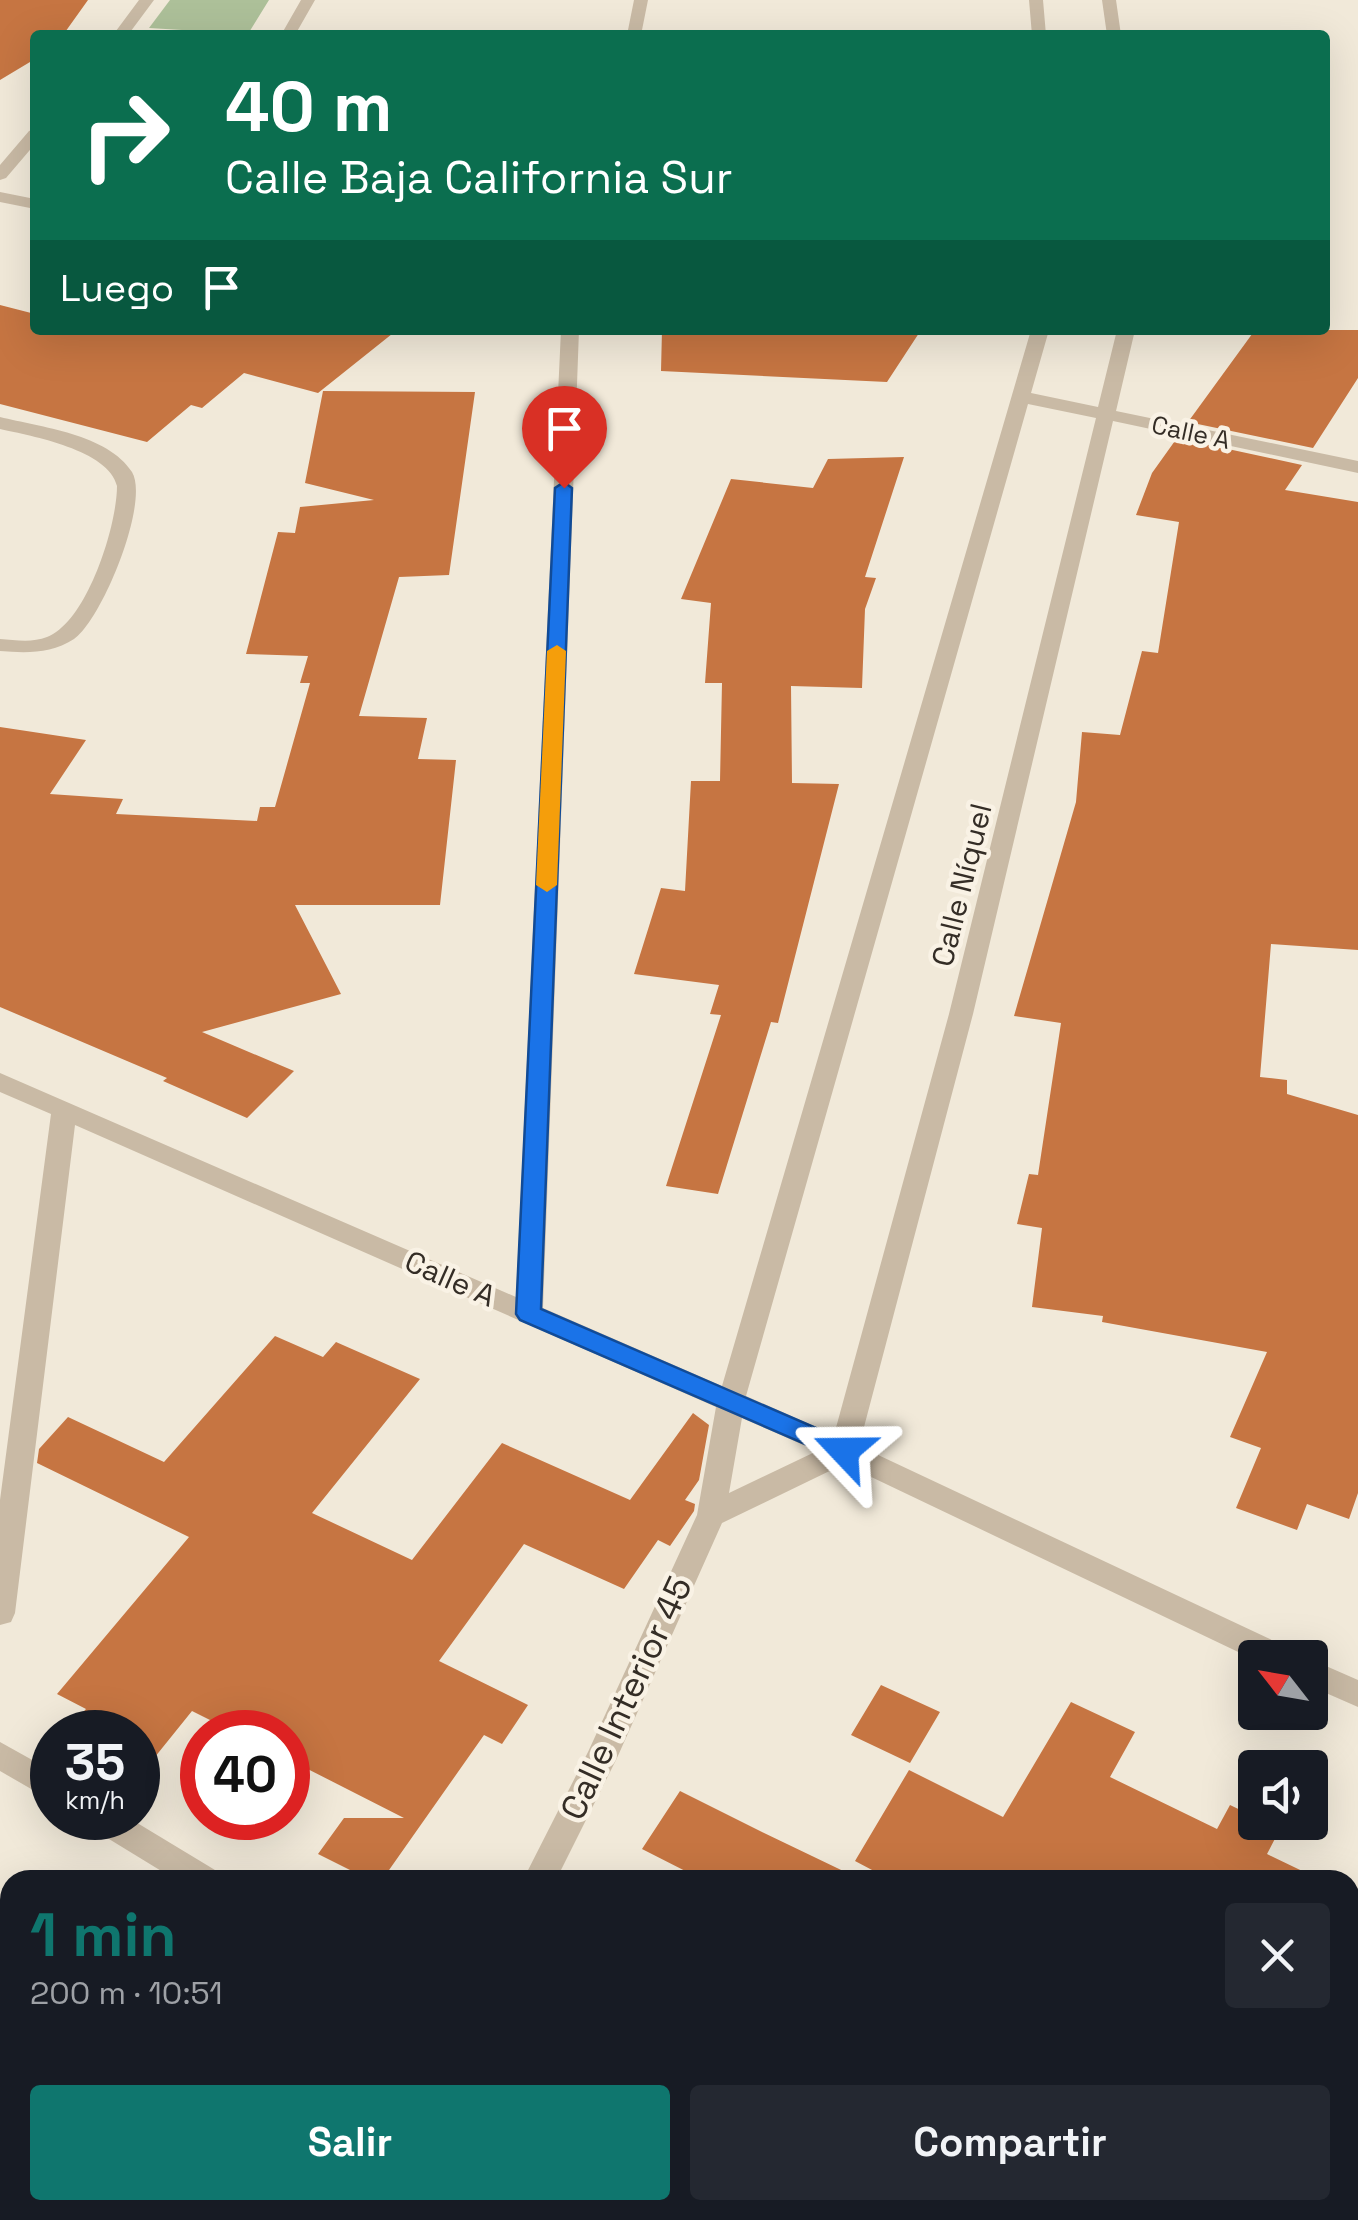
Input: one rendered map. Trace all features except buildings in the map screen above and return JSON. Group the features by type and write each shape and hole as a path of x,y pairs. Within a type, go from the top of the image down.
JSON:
{"street":[{"path":"124,30 147,0"},
{"path":"291,30 308,0"},
{"path":"635,30 642,0"},
{"path":"1036,0 1038,30"},
{"path":"1109,0 1113,30"},
{"path":"0,174 30,140"},
{"path":"0,197 30,203"},
{"path":"528,1314 570,335"},
{"path":"731,1402 1039,335"},
{"name":"Calle Níquel","path":"844,1451 961,1014 1125,335"},
{"name":"Calle A","path":"1023,397 1358,467"},
{"path":"0,423 52,436 90,451 123,473 128,493 97,603 81,623 61,638 40,646 0,644"},
{"name":"Calle A","path":"0,1082 844,1451 1242,1640"},
{"path":"0,1613 64,1110"},
{"name":"Calle Interior 45","path":"544,1870 601,1758 711,1515 731,1402"},
{"path":"711,1515 844,1451"},
{"path":"1328,1680 1358,1694"},
{"path":"0,1755 30,1773"},
{"path":"138,1840 188,1870"}],"green space":[{"path":"170,0 269,0 250,30 149,28"}],"slow traffic":[{"path":"547,885 557,651"}],"route":[{"path":"564,488 528,1314 844,1451"}]}
